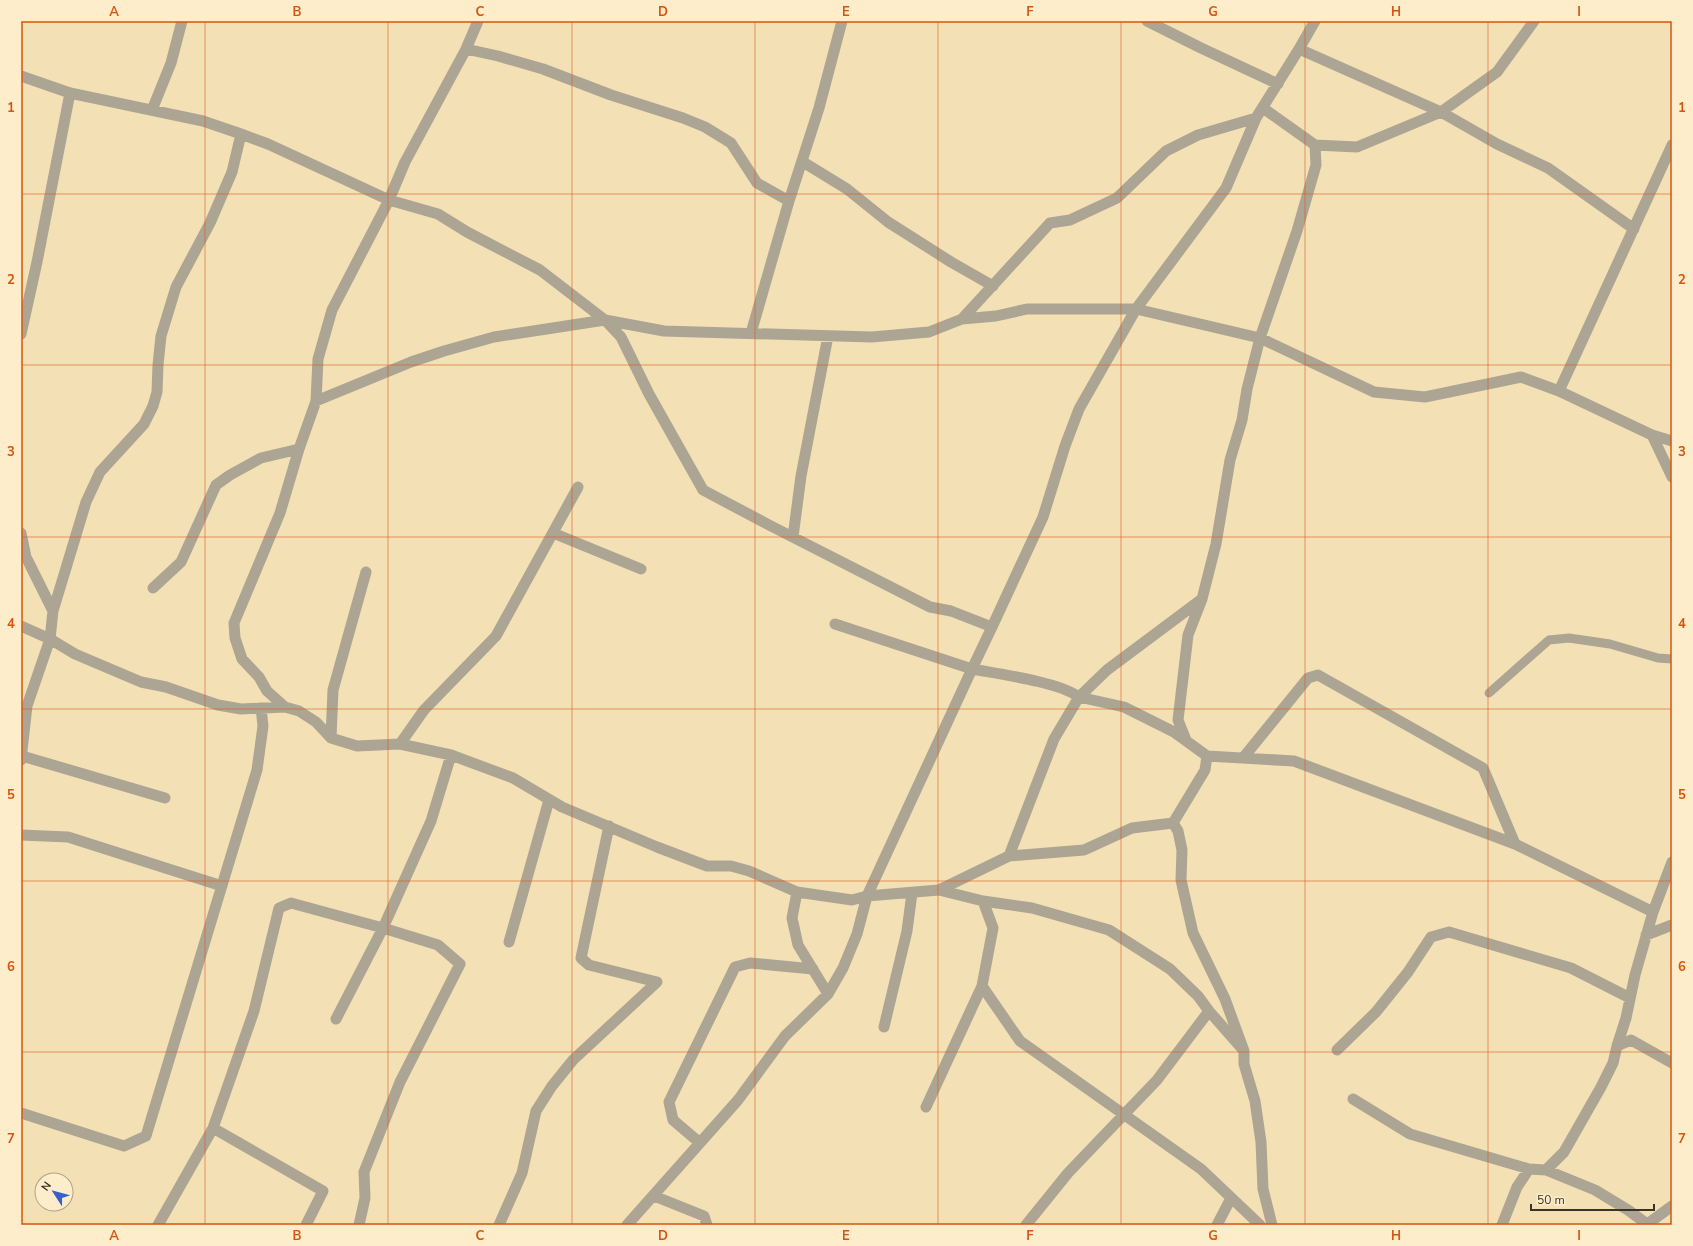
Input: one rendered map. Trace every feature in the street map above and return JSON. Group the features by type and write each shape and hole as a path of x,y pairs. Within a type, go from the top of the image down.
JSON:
{"street":[{"path":"152,110 171,63 182,21"},
{"path":"285,707 267,691 259,677 242,660 234,638 234,623 280,513 299,449 316,401 318,358 332,310 389,200 405,162 466,49 478,21"},
{"path":"751,333 789,201 803,162 842,21"},
{"path":"1147,21 1278,84"},
{"path":"627,1225 738,1100 785,1036 828,994 843,968 857,934 867,896 1044,517 1065,446 1079,409 1136,309 1226,188 1256,118 1315,21"},
{"path":"1263,108 1314,145 1357,147 1440,112 1497,72 1534,21"},
{"path":"466,49 498,56 543,69 611,95 683,118 705,127 731,143 757,183 789,201"},
{"path":"1299,49 1440,112 1497,144 1548,168 1634,229"},
{"path":"21,76 70,93 204,121 268,144 389,200 438,214 467,232 540,270 605,320 621,337 649,394 703,490 930,606 951,611 992,627"},
{"path":"21,334 37,262 70,93"},
{"path":"962,319 1050,223 1070,220 1117,198 1166,151 1198,136 1256,118"},
{"path":"165,798 21,758 26,706 50,639 53,612 86,502 100,472 144,424 153,406 157,392 161,336 176,287 210,223 232,172 241,134"},
{"path":"1186,740 1178,720 1188,635 1202,599 1216,544 1230,460 1242,420 1247,389 1260,338 1297,232 1316,165 1314,145"},
{"path":"1559,391 1672,145"},
{"path":"803,162 847,189 888,222 950,262 993,286"},
{"path":"316,401 411,362 494,337 605,320 664,331 872,337 929,332 962,319 996,316 1027,309 1136,309 1260,338 1374,392 1425,397 1521,378 1559,391 1652,435 1672,441"},
{"path":"793,537 801,476 828,336"},
{"path":"1652,435 1672,477"},
{"path":"153,588 181,562 216,485 230,475 260,458 299,449"},
{"path":"400,744 424,710 496,636 578,487"},
{"path":"21,533 26,557 53,612"},
{"path":"553,533 641,569"},
{"path":"331,738 333,690 366,572"},
{"path":"1009,856 1054,739 1079,698 1107,670 1202,599"},
{"path":"835,624 972,669 1031,680 1074,693 1079,698 1124,707 1174,732 1207,756 1294,762 1515,844 1653,912"},
{"path":"21,626 50,639 75,654 141,682 166,688 218,705 241,709 285,707 299,711 309,716 331,738 357,746 400,744 451,756 513,778 549,800 656,847 707,866 731,866 749,871 797,892 852,900 867,896 939,890 1009,856 1084,850 1132,828 1173,823"},
{"path":"1243,758 1308,678 1318,675 1483,768 1515,844"},
{"path":"21,1112 124,1146 146,1136 257,770 263,726 261,708"},
{"path":"336,1019 383,928 431,821 451,756"},
{"path":"1173,823 1205,770 1207,756"},
{"path":"509,942 549,800"},
{"path":"1173,823 1178,831 1182,850 1181,880 1193,933 1225,999 1244,1051 1244,1064 1255,1101 1261,1142 1263,1190 1272,1225"},
{"path":"499,1225 522,1173 536,1111 548,1092 573,1060 657,982 589,965 581,958 610,826"},
{"path":"21,835 68,837 222,886"},
{"path":"1546,1170 1568,1146 1613,1063 1626,1018 1635,975 1646,935 1672,862"},
{"path":"939,890 983,901 1032,908 1109,930 1170,969 1198,996 1244,1051"},
{"path":"797,892 792,918 798,945 828,994"},
{"path":"884,1027 907,931 912,893"},
{"path":"926,1107 982,986 993,928 983,901"},
{"path":"158,1225 213,1128 254,1011 279,908 290,903 383,928 438,945 460,964 400,1082 364,1172 366,1198 360,1225"},
{"path":"1646,935 1672,925"},
{"path":"1337,1050 1376,1012 1408,972 1431,937 1449,932 1571,968 1630,998"},
{"path":"700,1143 673,1120 669,1102 735,968 750,962 813,969"},
{"path":"982,986 1020,1040 1201,1169 1260,1225"},
{"path":"1026,1225 1068,1173 1157,1080 1209,1011"},
{"path":"1617,1046 1631,1040 1672,1064"},
{"path":"1353,1098 1410,1134 1529,1169 1546,1170 1594,1190 1628,1210 1647,1224 1672,1206"},
{"path":"213,1128 323,1191 306,1225"},
{"path":"1502,1225 1516,1187 1529,1169"},
{"path":"654,1196 704,1216 707,1225"},
{"path":"1217,1225 1231,1198"}],"lane":[{"path":"1489,693 1549,640 1569,638 1610,644 1658,658 1672,659"}]}
